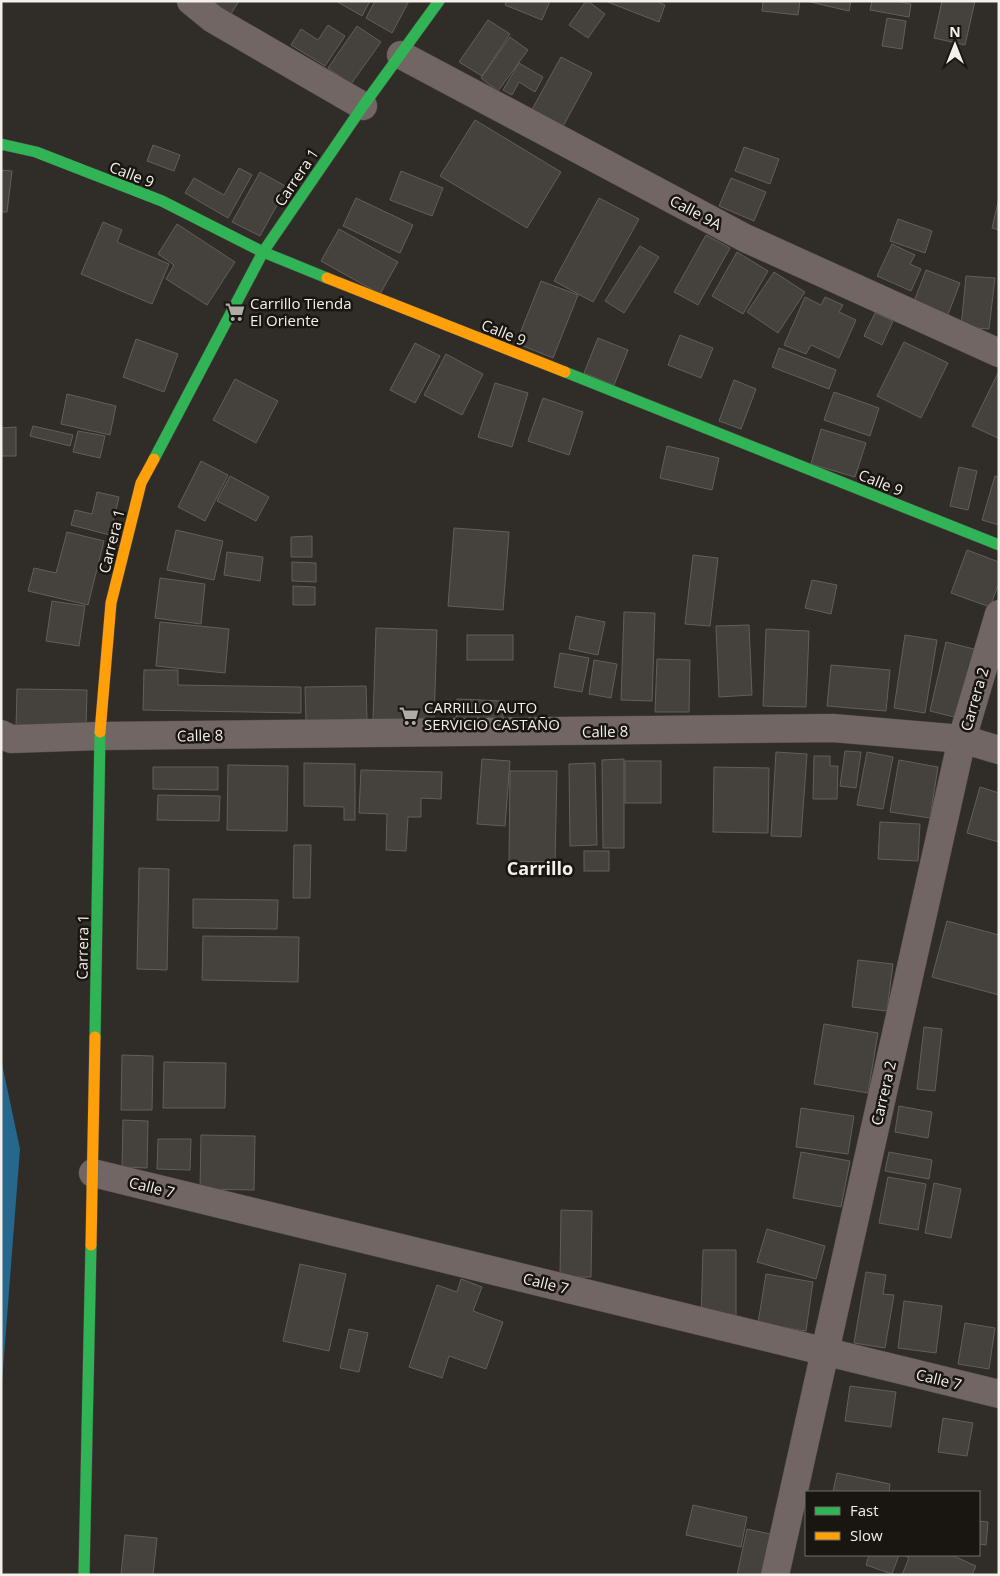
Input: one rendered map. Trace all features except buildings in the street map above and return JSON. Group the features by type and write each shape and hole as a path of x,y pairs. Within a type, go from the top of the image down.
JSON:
{"street":[{"path":"191,1 213,19 363,106"},
{"name":"Carrera 1","path":"84,1575 100,736 111,603 141,484 263,252 363,106 439,1"},
{"name":"Calle 9A","path":"400,55 745,238 999,353"},
{"name":"Calle 9","path":"1,144 36,152 162,201 263,252 999,545"},
{"name":"Carrera 2","path":"775,1575 962,739 999,614"},
{"name":"Calle 8","path":"1,734 11,739 100,736 833,728 962,739 999,750"},
{"name":"Calle 7","path":"93,1173 999,1394"}],"water":[{"path":"1,1059 20,1149 1,1395"}],"traffic: fast":[{"path":"154,459 263,252 363,106 439,1"},
{"path":"1,144 36,152 162,201 263,252 327,278"},
{"path":"565,372 999,545"},
{"path":"95,1037 100,732"},
{"path":"84,1575 91,1245"}],"traffic: slow":[{"path":"327,278 565,372"},
{"path":"100,732 111,603 141,483 154,459"},
{"path":"91,1245 95,1037"}],"place":[{"name":"Carrillo Tienda El Oriente","path":"235,312"},
{"name":"CARRILLO AUTO SERVICIO CASTAÑO","path":"409,716"}],"district":[{"name":"Carrillo","path":"540,868"}]}
